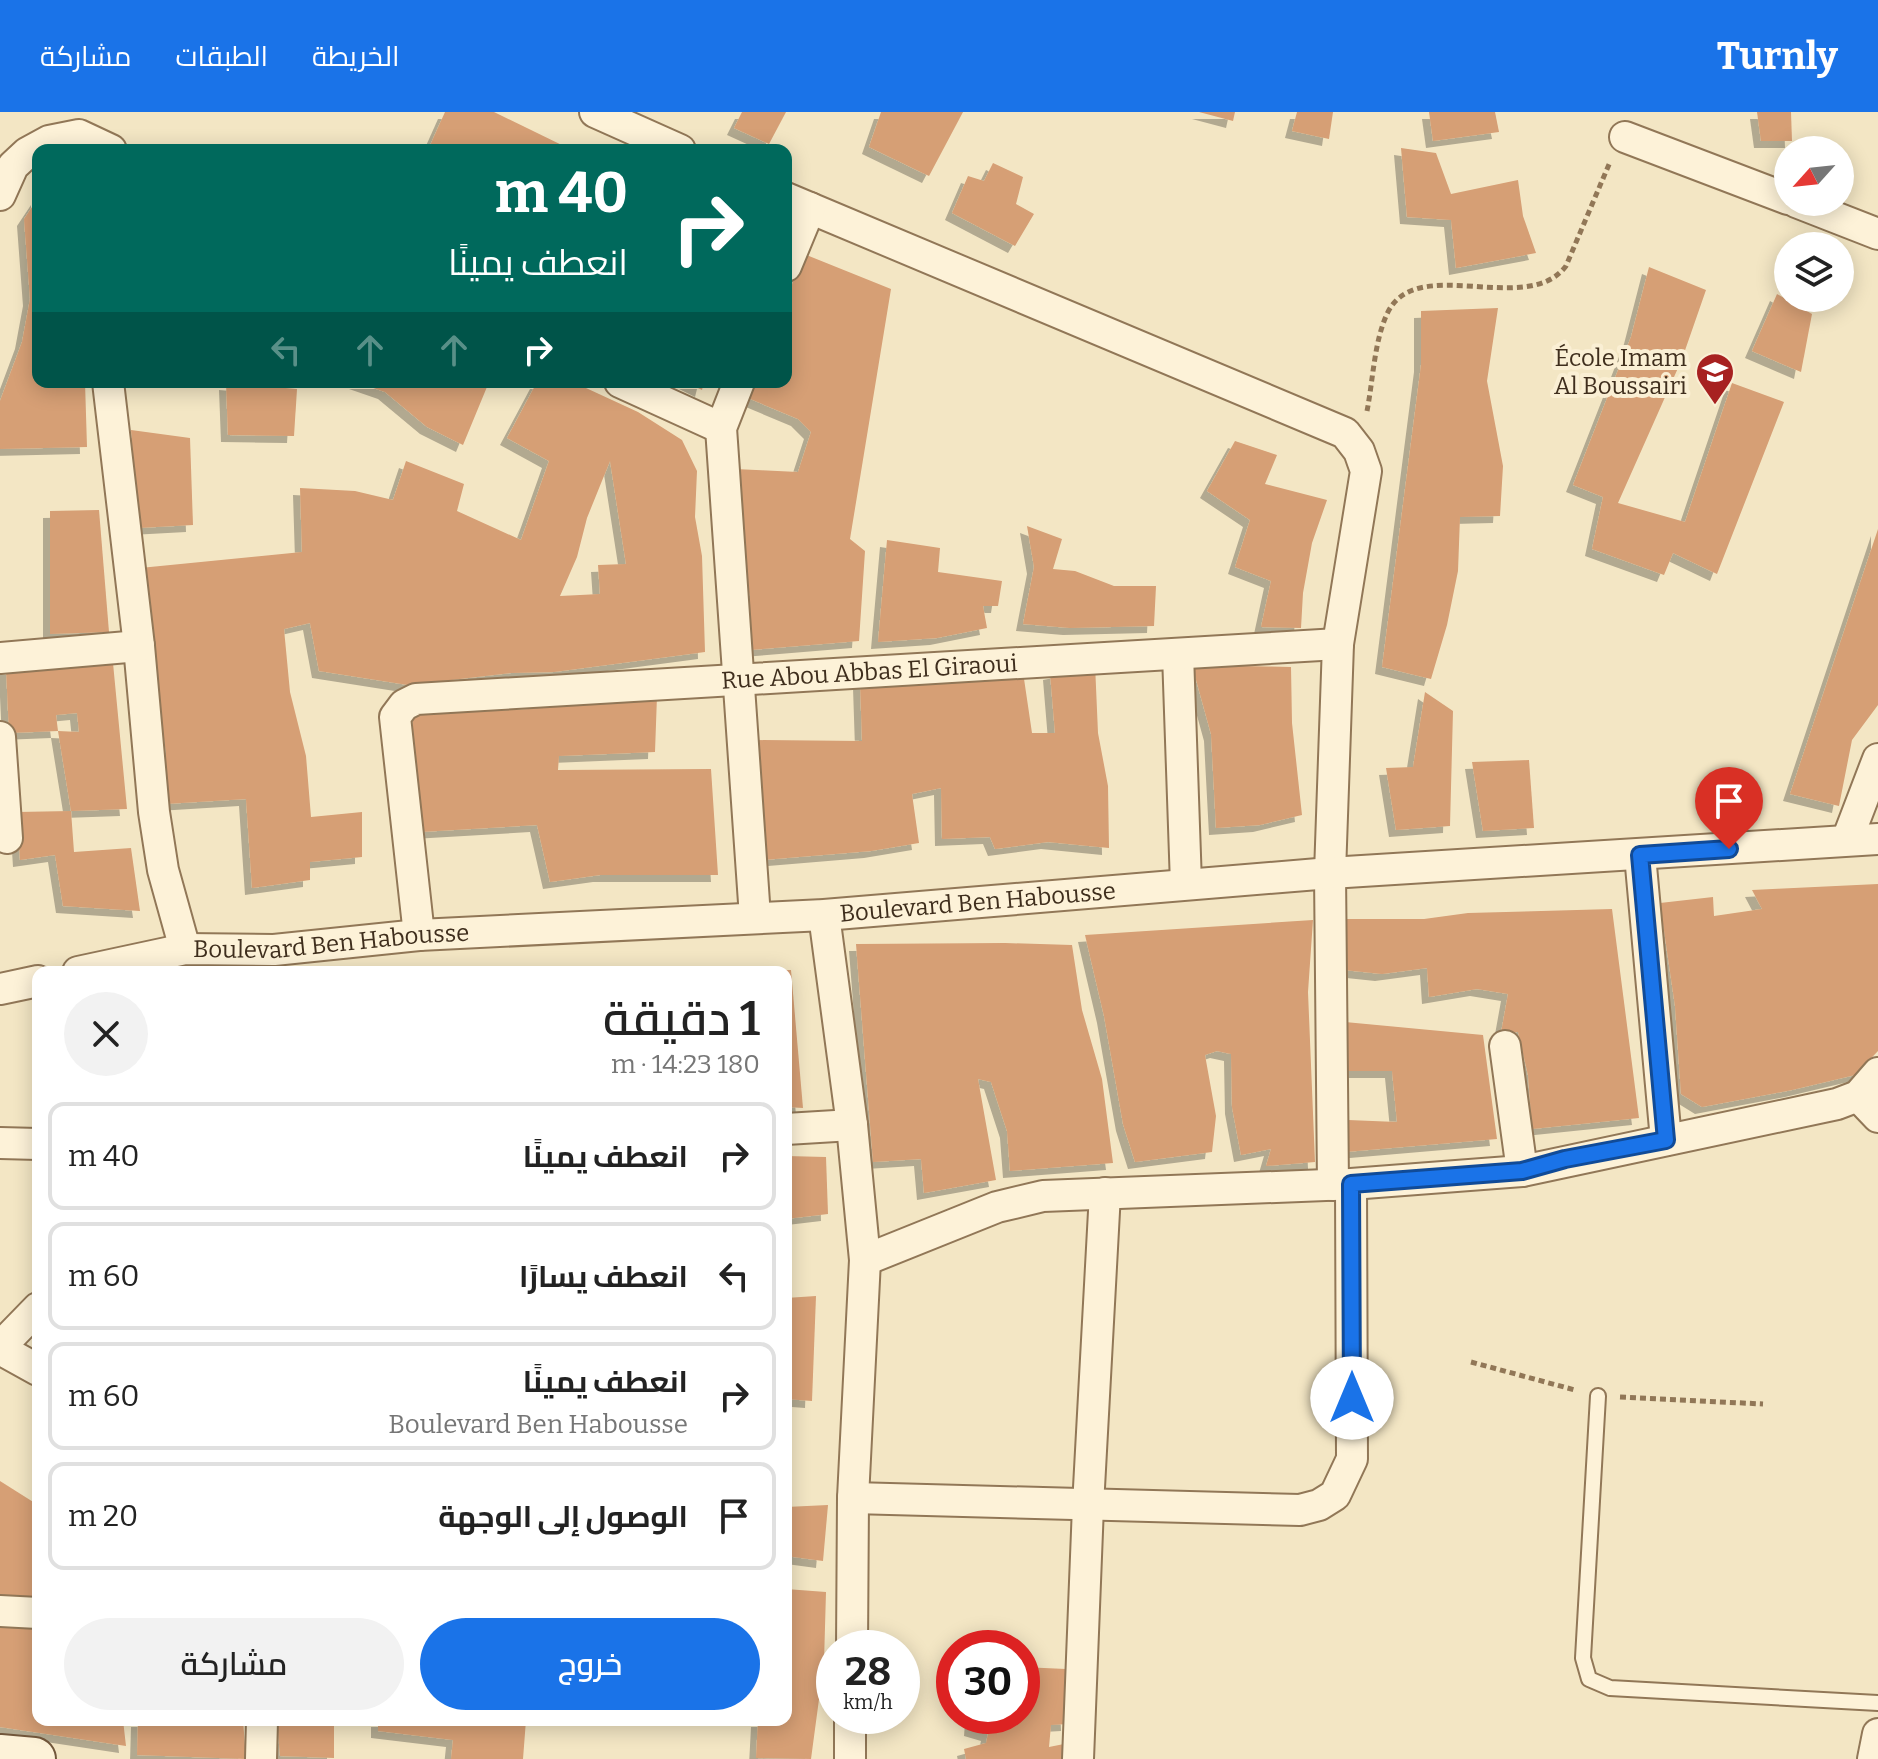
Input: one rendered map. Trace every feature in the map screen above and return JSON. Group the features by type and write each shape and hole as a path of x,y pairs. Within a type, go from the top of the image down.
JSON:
{"main road":[{"path":"0,1756 34,1759"}],"street":[{"path":"595,112 667,144"},
{"path":"1625,137 1774,194"},
{"path":"44,144 49,141 80,142"},
{"path":"0,195 13,166 32,150"},
{"path":"792,234 798,203 1345,433 1359,451 1366,471 1338,644 1330,873 1352,1459 1341,1490 1319,1505 1300,1510 853,1498"},
{"path":"1832,216 1878,234"},
{"path":"109,388 139,646 154,812 163,870 185,949"},
{"path":"633,388 721,428"},
{"path":"737,388 721,428 755,917"},
{"name":"Rue Abou Abbas El Giraoui","path":"419,935 395,717 404,705 416,699 1338,644"},
{"path":"0,658 139,646"},
{"path":"1178,654 1186,884"},
{"path":"0,737 7,838"},
{"path":"1847,840 1878,759"},
{"name":"Boulevard Ben Habousse","path":"106,966 185,949 274,961 419,935 824,915 1330,873 1878,839"},
{"path":"1640,855 1666,1140"},
{"path":"824,915 852,1125 865,1260 853,1498 852,1630"},
{"path":"0,989 32,982"},
{"path":"1505,1046 1522,1171"},
{"path":"865,1260 1016,1202 1105,1193 1342,1185 1522,1171 1565,1159 1731,1129 1871,1095"},
{"path":"792,1129 852,1125"},
{"path":"0,1143 32,1144"},
{"path":"1078,1759 1105,1193"},
{"path":"32,1314 0,1348 32,1367"},
{"path":"0,1611 32,1613"},
{"path":"261,1759 262,1726"},
{"path":"850,1734 850,1759"},
{"path":"1873,1759 1878,1734"}],"lane":[{"path":"1598,1396 1583,1658 1589,1679 1610,1688 1878,1703"}],"path":[{"path":"1359,451 1387,313 1403,296 1425,285 1476,288 1543,285 1556,280 1566,266 1618,142 1625,137"}],"building":[{"path":"445,112 494,112 560,144 431,144"},
{"path":"742,112 786,112 769,144 734,128"},
{"path":"881,112 963,112 929,176 869,147"},
{"path":"1199,112 1235,112 1233,121"},
{"path":"1297,112 1333,112 1329,139 1292,131"},
{"path":"1429,112 1495,112 1499,132 1433,141"},
{"path":"1757,112 1791,112 1792,136 1774,136 1774,141 1761,141"},
{"path":"1401,148 1436,153 1451,194 1518,180 1523,216 1536,253 1456,268 1451,220 1407,217"},
{"path":"993,163 1023,177 1016,204 1034,214 1015,246 952,213 968,176 984,181"},
{"path":"32,207 32,388 85,388 87,447 0,449 0,401 22,342 30,299 24,219"},
{"path":"804,254 891,289 850,539 865,551 859,641 750,650 750,596 736,540 735,469 798,472 811,432 798,419 748,398 752,388 792,388 792,285"},
{"path":"1649,267 1706,290 1682,359 1618,503 1685,522 1732,383 1784,402 1717,574 1673,553 1664,575 1592,549 1603,497 1573,485 1631,337"},
{"path":"1774,301 1774,312 1812,314 1801,372 1752,351"},
{"path":"1498,308 1487,381 1503,466 1500,516 1460,517 1458,571 1447,625 1431,679 1382,667 1421,365 1421,311"},
{"path":"226,388 297,389 294,436 228,435"},
{"path":"373,388 487,388 463,445 427,427 385,392"},
{"path":"534,388 586,388 638,412 682,440 697,471 695,517 702,556 705,652 554,672 511,673 408,685 319,671 310,623 284,629 290,692 306,756 311,817 362,812 362,857 310,862 310,880 252,888 246,799 165,804 166,753 140,568 302,552 300,488 355,491 393,500 406,461 464,484 457,511 521,540 549,461 507,438","holes":["610,461 626,564 598,565 600,594 560,596"]},
{"path":"131,430 190,438 193,525 138,528"},
{"path":"1235,441 1277,455 1265,484 1327,500 1312,543 1303,593 1301,628 1261,627 1271,581 1235,567 1250,520 1207,491"},
{"path":"99,510 109,632 50,634 50,511"},
{"path":"1027,526 1062,539 1053,569 1075,571 1114,586 1156,586 1154,626 1070,628 1023,624 1034,567"},
{"path":"1878,529 1878,705 1852,740 1839,806 1790,794"},
{"path":"887,540 940,548 938,572 1002,581 998,606 983,606 987,628 937,638 878,642"},
{"path":"113,663 127,809 71,811 58,731 9,733 6,668","holes":["77,713 79,732 58,731 56,715"]},
{"path":"1095,664 1098,733 1108,786 1109,848 1048,842 995,849 990,837 942,839 941,788 912,794 919,843 871,851 763,860 754,740 862,741 860,681 919,684 978,681 1023,672 1032,733 1055,733 1050,673"},
{"path":"1192,665 1291,667 1292,723 1302,815 1260,825 1216,828 1211,734"},
{"path":"1425,692 1453,711 1450,826 1396,830 1386,768 1413,767"},
{"path":"657,696 655,752 559,756 558,770 711,769 718,875 600,875 550,882 537,825 420,832 412,715 529,709 593,698"},
{"path":"1529,760 1534,828 1483,831 1472,762"},
{"path":"71,811 74,852 131,848 140,911 63,906 55,855 20,860 17,812"},
{"path":"1878,884 1878,1051 1855,1075 1792,1090 1702,1107 1681,1094 1675,1006 1660,903 1713,897 1714,916 1762,909 1752,890"},
{"path":"1612,909 1639,1118 1532,1129 1528,1075 1518,1032 1501,1033 1508,994 1477,989 1429,997 1427,968 1382,974 1344,970 1340,919 1424,919 1468,913"},
{"path":"1313,920 1308,992 1315,1162 1266,1166 1271,1149 1241,1155 1232,1107 1231,1054 1217,1051 1205,1055 1216,1116 1212,1152 1135,1162 1123,1124 1104,1016 1085,935"},
{"path":"856,944 1072,945 1082,1010 1102,1079 1113,1163 1010,1171 1007,1131 991,1082 978,1079 996,1180 924,1193 921,1159 873,1162"},
{"path":"792,982 803,1108 792,1107"},
{"path":"1345,1022 1483,1035 1497,1139 1345,1152 1348,1120 1397,1122 1392,1071 1347,1071"},
{"path":"792,1156 826,1157 828,1214 792,1218"},
{"path":"816,1296 812,1401 792,1399 792,1298"},
{"path":"0,1481 32,1501 32,1596 0,1598"},
{"path":"828,1505 823,1561 792,1557 792,1507"},
{"path":"792,1589 826,1592 825,1630 816,1630 816,1722 811,1759 756,1758 758,1726 792,1726"},
{"path":"0,1622 32,1625 32,1726 124,1726 126,1746 0,1727"},
{"path":"1040,1668 1066,1669 1068,1724 1051,1725 1049,1747 1069,1743 1070,1759 966,1759 964,1749 986,1743 988,1734 1040,1734"},
{"path":"138,1726 243,1726 246,1759 137,1755"},
{"path":"278,1726 334,1726 334,1758 280,1756"},
{"path":"378,1726 526,1726 523,1759 451,1759 453,1740 378,1731"}],"place":[{"name":"École Imam Al Boussairi","path":"1715,406"}],"route":[{"path":"1352,1398 1351,1184 1522,1171 1565,1159 1666,1140 1640,855 1729,849"}]}
